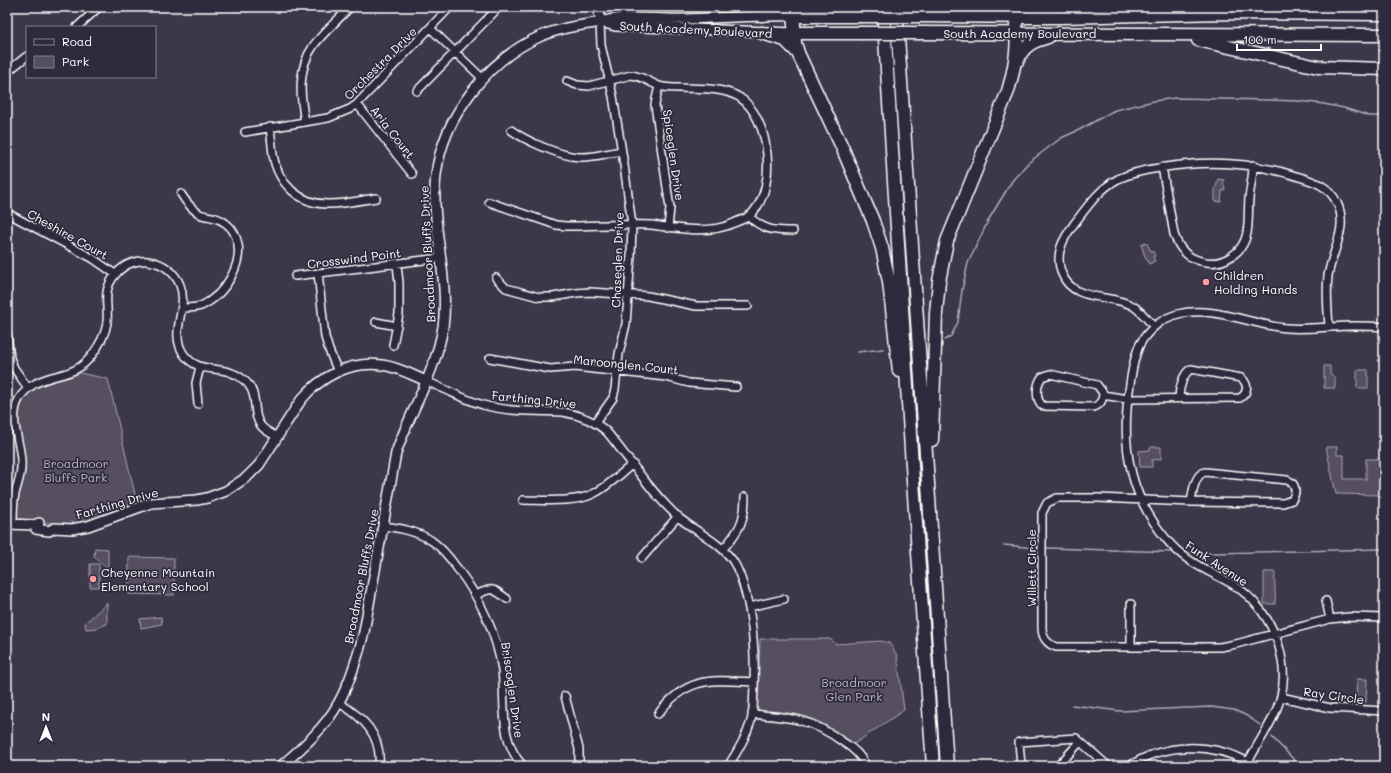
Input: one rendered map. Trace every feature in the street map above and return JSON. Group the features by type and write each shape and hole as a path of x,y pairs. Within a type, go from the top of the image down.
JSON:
{"highway":[{"path":"762,16 782,7"},
{"path":"883,7 913,481 934,766"},
{"path":"896,7 947,766"},
{"path":"1035,7 1062,17"},
{"path":"1222,13 1258,7"},
{"path":"793,11 795,43 798,53 842,147 873,220 882,248 889,282 907,444 913,481"},
{"name":"South Academy Boulevard","path":"793,11 859,16 920,16 1015,12 1062,17 1222,13 1384,14"},
{"path":"1014,70 1018,33 1015,12"},
{"path":"762,33 785,40 798,53"},
{"name":"South Academy Boulevard","path":"794,33 1384,35"},
{"path":"930,507 936,313 939,281 947,242 1008,90 1020,54 1025,47 1033,42 1060,34"},
{"path":"1153,34 1206,42 1318,67 1384,70"}],"street":[{"path":"78,26 99,7"},
{"path":"305,122 300,90 303,69 314,45 350,7"},
{"name":"Orchestra Drive","path":"245,132 328,118 350,109 357,104 450,7"},
{"path":"417,91 499,7"},
{"path":"600,7 600,22"},
{"name":"South Academy Boulevard","path":"600,22 615,19 684,19 762,16 793,11"},
{"name":"South Academy Boulevard","path":"600,22 615,26 762,33 794,33"},
{"name":"Broadmoor Bluffs Drive","path":"281,766 318,732 339,703 356,660 364,632 396,453 433,365 443,326 444,297 434,205 436,173 445,139 452,122 464,102 482,78 513,52 542,36 574,25 600,22"},
{"name":"Chaseglen Drive","path":"595,423 613,398 618,373 619,354 626,324 629,295 632,225 630,203 613,96 601,45 600,22"},
{"path":"430,28 482,78"},
{"path":"7,72 26,57"},
{"path":"489,202 556,225 651,225 668,228 711,230 722,228 748,216 761,198 767,177 765,146 762,132 756,117 740,98 728,92 708,89 659,86 637,76 631,75 589,86 567,82"},
{"name":"Spiceglen Drive","path":"659,86 655,105 670,208 668,228"},
{"name":"Aria Court","path":"357,104 412,174"},
{"path":"270,128 273,156 277,170 283,181 292,192 304,200 318,204 331,204 376,198"},
{"path":"510,130 520,138 572,156 587,157 621,151"},
{"path":"1154,327 1132,305 1087,295 1074,289 1063,276 1060,267 1059,255 1065,236 1103,190 1119,179 1132,174 1188,164 1237,164 1276,169 1316,182 1325,187 1338,203 1342,225 1329,273 1327,290 1328,327"},
{"path":"1162,168 1174,234 1178,243 1184,252 1192,258 1202,262 1212,263 1231,257 1238,251 1245,240 1248,227 1249,199 1253,165"},
{"path":"181,194 188,205 201,215 221,220 228,225 235,233 239,243 235,267 229,280 221,291 200,306 182,308"},
{"name":"Cheshire Court","path":"9,214 92,258 115,274"},
{"path":"748,216 762,228 775,231 793,231"},
{"name":"Crosswind Point","path":"295,276 440,258"},
{"path":"10,524 22,466 21,452 14,423 16,406 28,388 38,382 72,372 83,365 90,357 99,345 104,331 106,323 106,291 109,283 115,274 129,263 138,261 156,262 171,272 180,285 182,293 182,308 177,331 178,341 185,356 200,367 231,371 246,381 254,396 257,420 262,427 277,437"},
{"path":"393,345 399,314 397,264"},
{"path":"318,273 325,337 338,372"},
{"path":"496,278 506,288 539,297 553,297 590,292 666,299 696,306 748,306"},
{"name":"Funk Avenue","path":"1247,764 1274,718 1281,697 1283,684 1280,650 1275,634 1266,616 1250,598 1234,585 1194,563 1169,542 1153,522 1141,500 1132,475 1126,447 1125,422 1133,364 1144,338 1154,327 1168,318 1184,312 1200,311 1276,327 1384,327"},
{"path":"376,322 397,326"},
{"path":"7,333 10,358 14,368 28,388"},
{"name":"Maroonglen Court","path":"490,358 550,369 575,367 618,373 666,377 689,383 736,387"},
{"name":"Farthing Drive","path":"10,524 34,525 37,523 42,523 50,524 54,528 72,529 88,526 151,503 197,500 226,491 247,477 259,465 308,391 318,382 338,372 358,366 371,365 397,369 465,399 483,405 498,408 573,414 587,418 607,432 662,500 678,516 722,549 732,560 740,573 749,607 754,638 754,682 752,714 745,739 728,766"},
{"path":"198,404 196,383 200,367"},
{"path":"1103,395 1128,399 1240,398 1245,393 1247,386 1244,380 1239,377 1192,369 1185,374 1179,392 1179,398"},
{"path":"1048,374 1095,384 1101,389 1103,395 1101,402 1094,407 1045,407 1038,402 1037,396 1039,381 1042,377 1048,374"},
{"path":"523,500 570,500 584,497 600,490 633,464"},
{"path":"1141,500 1190,502 1283,503 1292,500 1295,495 1295,489 1292,483 1287,480 1204,472 1197,477 1190,502"},
{"path":"722,549 733,537 742,522 745,497"},
{"name":"Willett Circle","path":"1141,500 1057,498 1047,503 1042,513 1042,628 1045,640 1056,647 1220,647 1275,634"},
{"path":"642,558 678,516"},
{"name":"Briscoglen Drive","path":"383,526 407,530 425,536 433,541 448,556 476,595 491,627 500,659 503,680 505,730 507,739 514,754 523,766"},
{"path":"476,595 490,590 495,590 507,599"},
{"path":"749,607 784,599"},
{"path":"1326,601 1330,619"},
{"path":"1131,604 1131,647"},
{"path":"1275,634 1330,619 1384,618"},
{"path":"658,714 679,691 698,683 714,680 754,682"},
{"path":"565,696 580,749 579,766"},
{"name":"Ray Circle","path":"1281,697 1330,708 1384,711"},
{"path":"339,703 354,712 369,728 377,744 380,761 379,766"},
{"path":"752,714 796,718 820,727 855,750 861,756 866,766"},
{"path":"1021,766 1019,742 1076,738 1108,766"},
{"path":"1058,766 1080,742"},
{"path":"1129,766 1160,752 1192,748 1219,751 1247,764"}],"green space":[{"path":"1218,179 1224,180 1223,185 1225,186 1224,191 1222,191 1221,202 1215,201 1215,190"},
{"path":"1146,242 1155,256 1153,257 1155,261 1149,264 1141,244"},
{"path":"1324,366 1330,366 1330,373 1335,378 1335,388 1324,388"},
{"path":"1357,370 1368,370 1368,388 1357,388"},
{"name":"Broadmoor Bluffs Park","path":"80,373 108,379 137,503 83,523 68,524 19,519 17,514 17,502 25,471 24,452 18,420 18,410 21,401 32,390 40,386"},
{"path":"1151,447 1161,447 1161,459 1152,460 1152,467 1140,467 1139,451 1150,450"},
{"path":"1326,447 1337,447 1337,455 1344,455 1344,479 1366,479 1366,459 1382,459 1380,495 1336,494"},
{"path":"95,548 108,549 108,569 94,556"},
{"path":"129,557 174,558 174,595 128,594"},
{"path":"90,564 99,564 99,587 90,587"},
{"path":"1264,572 1275,572 1275,604 1264,604"},
{"path":"107,603 107,624 97,628 86,629 85,623"},
{"path":"161,617 162,624 141,628 140,619"},
{"name":"Broadmoor Glen Park","path":"760,639 830,639 836,644 881,641 889,643 897,655 904,710 854,744 826,726 803,716 791,713 761,711 757,706"},
{"path":"1357,679 1367,679 1366,702 1356,701"}],"waterway":[{"path":"945,340 951,336 958,322 962,290 968,263 989,219 1012,181 1028,163 1061,138 1115,110 1175,98 1269,100 1324,104 1344,108 1369,116 1384,116"},
{"path":"858,352 883,349"},
{"path":"1004,545 1035,548"},
{"path":"1047,548 1172,552"},
{"path":"1188,553 1384,549"},
{"path":"1072,705 1120,711 1211,707 1234,710 1247,716 1260,725"},
{"path":"1272,737 1300,766"}],"place":[{"name":"Children Holding Hands","path":"1206,282"},
{"name":"Cheyenne Mountain Elementary School","path":"93,579"}]}
